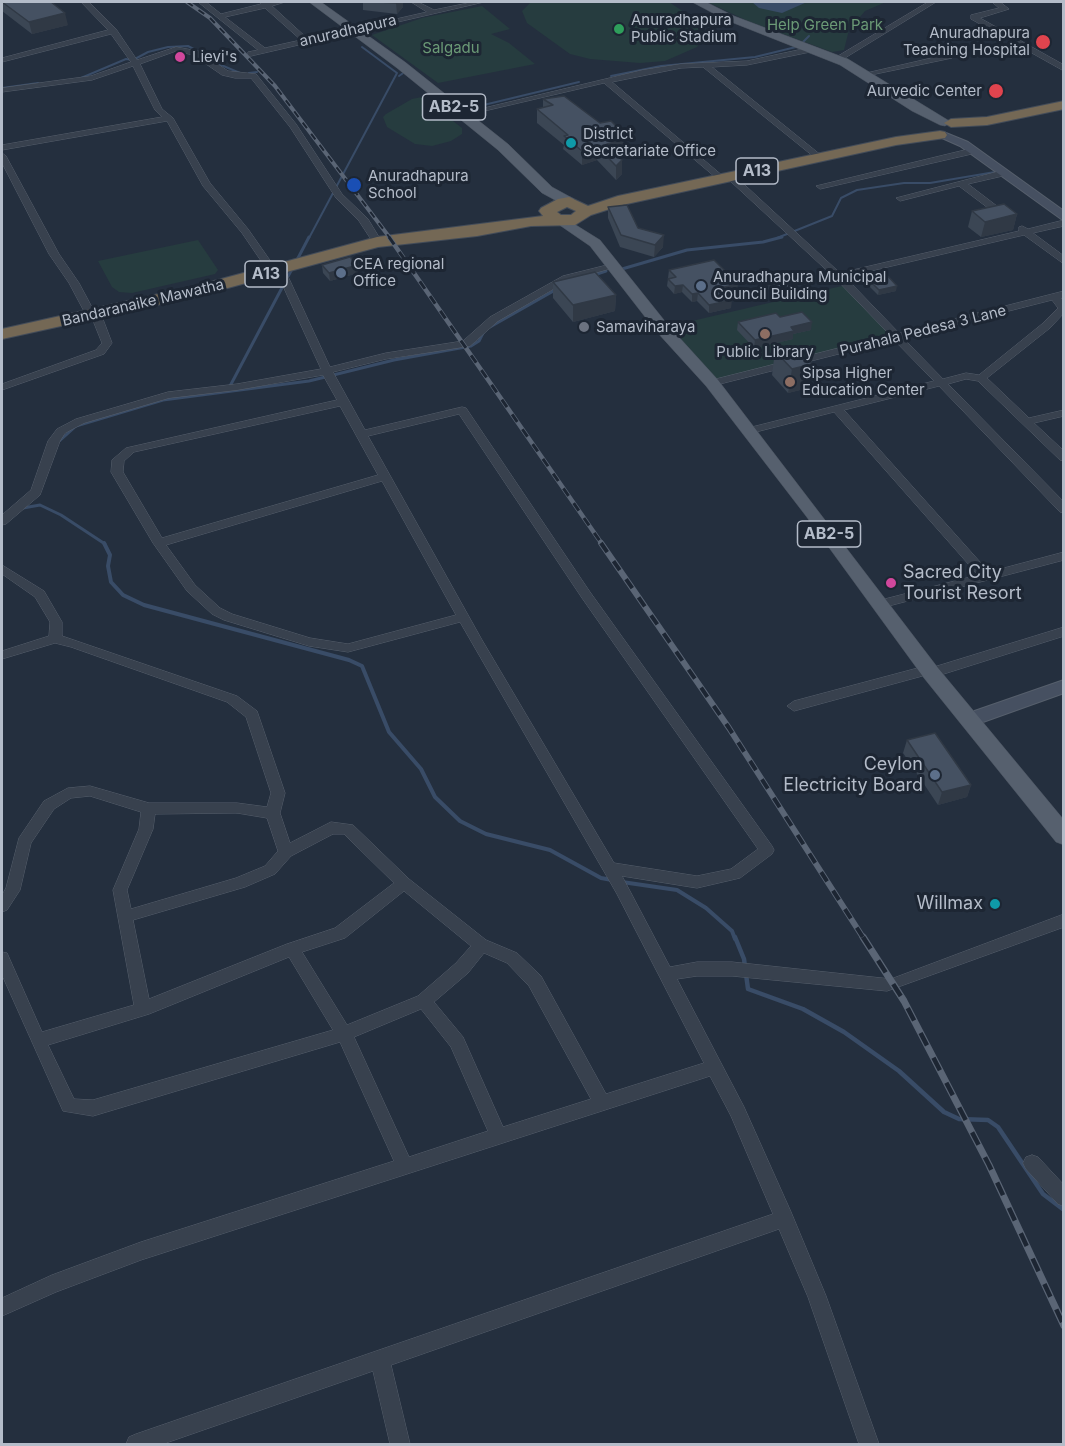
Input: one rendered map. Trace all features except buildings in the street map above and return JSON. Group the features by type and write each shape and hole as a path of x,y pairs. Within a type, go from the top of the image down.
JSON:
{"highway":[{"name":"A13","path":"578,209 896,141 950,133 987,121 1064,105"},
{"name":"Bandaranaike Mawatha","path":"2,334 277,271 377,242 477,231 578,209"}],"main road":[{"name":"AB2-5","path":"314,2 355,30 463,114 547,189 578,209"},
{"path":"698,2 719,13 837,59 866,74 950,133"},
{"path":"547,189 554,215"},
{"path":"578,209 588,236"},
{"name":"AB2-5","path":"554,215 588,236 615,266 662,328 712,383 881,604 930,672 1061,828"}],"street":[{"path":"85,2 113,31 135,62 159,110 169,118 206,184 277,271 343,402 615,878 738,1112 817,1296 869,1444"},
{"path":"202,2 264,51"},
{"path":"220,16 264,3 282,2"},
{"path":"414,2 432,12"},
{"name":"anuradhapura","path":"251,54 479,2"},
{"path":"837,59 932,2"},
{"path":"996,2 1005,9 974,18 1064,69"},
{"path":"264,3 306,41"},
{"path":"2,60 113,31"},
{"path":"2,90 79,80 166,50 183,49 195,52 225,73 255,77 293,126 339,196 363,219 377,242"},
{"path":"463,114 605,80 681,66 747,63 812,49"},
{"path":"866,74 949,56"},
{"path":"705,65 819,158"},
{"path":"605,80 787,228 838,276 1064,509"},
{"path":"2,148 169,118"},
{"path":"820,186 950,133 1062,216 1026,232 838,276"},
{"path":"2,156 54,254 93,314 107,343 100,352 2,387"},
{"path":"900,198 1004,173"},
{"path":"960,183 1064,261"},
{"path":"2,521 36,492 54,441 62,431 80,421 168,395 328,375 386,356 466,344 494,319 566,278 615,266"},
{"path":"981,378 1046,326 1063,308 1059,296"},
{"name":"Purahala Pedesa 3 Lane","path":"712,383 1059,296"},
{"path":"748,431 838,410 939,380 966,376 981,378 1064,458"},
{"path":"343,402 129,450 118,460 117,472 159,543 191,588 216,611 228,617 309,642 348,648 464,617"},
{"path":"363,434 462,410 586,595 767,850 735,874 697,882 615,878"},
{"path":"838,410 985,575"},
{"path":"1027,422 1064,413"},
{"path":"159,543 386,476"},
{"path":"881,604 1064,556"},
{"path":"2,569 40,594 56,622 55,639"},
{"path":"794,706 930,672 1064,631"},
{"path":"2,655 55,639 232,699 252,714 278,793 273,813 286,852"},
{"path":"969,720 1064,686"},
{"path":"2,906 13,890 24,843 49,805 68,793 90,791 149,809 237,808 273,813"},
{"path":"143,1009 120,890 146,829 149,809"},
{"path":"124,917 240,883 270,870 286,852 331,828 348,829 404,883 481,945 512,958 535,981 602,1103"},
{"path":"38,1041 143,1009 292,948 340,933 404,883"},
{"path":"666,974 697,969 732,969 892,983 1064,920"},
{"path":"2,958 69,1106 93,1108 344,1034 424,1001 462,968 481,945"},
{"path":"292,948 344,1034 405,1166"},
{"path":"424,1001 457,1041 499,1136"},
{"path":"2,1307 52,1284 141,1251 714,1067"},
{"path":"1032,1163 1064,1198"},
{"path":"136,1444 785,1218"},
{"path":"380,1360 400,1444"}],"green space":[{"name":"Anuradhapura Public Stadium","path":"531,2 669,2 696,20 706,35 697,47 665,61 640,63 590,59 570,54 527,23 522,11"},
{"name":"Help Green Park","path":"707,2 886,2 865,11 849,30 844,50 832,52 748,21"},
{"name":"Salgadu","path":"482,6 510,29 491,34 509,43 535,64 438,83 372,35 422,18"},
{"path":"422,97 462,128 462,134 451,141 432,146 415,144 387,127 383,117 386,114 412,99"},
{"path":"198,240 218,270 215,274 132,293 119,292 112,287 98,261"},
{"path":"846,285 898,338 712,383 662,328"}],"water":[{"path":"752,2 807,2 782,13 759,8"}],"waterway":[{"path":"801,44 809,36"},
{"path":"81,78 126,59 133,60 148,52 168,47 188,46 203,54"},
{"path":"309,238 397,73 362,47"},
{"path":"611,76 661,66 755,57 796,47"},
{"path":"214,62 240,73"},
{"path":"399,76 406,71"},
{"path":"249,73 257,72"},
{"path":"460,107 463,110 579,82"},
{"path":"2,88 38,83"},
{"path":"777,238 832,216 841,198 857,190 904,183 930,183 995,172"},
{"path":"297,260 309,237"},
{"path":"622,269 687,250 763,242 782,237"},
{"path":"229,388 293,267"},
{"path":"594,275 606,271"},
{"path":"490,327 557,289"},
{"path":"56,444 76,426 163,400 309,381 394,360 471,346 479,341 484,331"},
{"path":"23,508 40,505 61,515 104,544"},
{"path":"104,544 110,555 108,566 111,582 123,595 144,605 349,660 362,666 389,732 421,769 435,797 460,821 486,834 550,850 601,878 612,880"},
{"path":"622,882 677,890 706,908 732,931 735,939"},
{"path":"735,937 744,959 748,989 803,1009 844,1032 899,1071 944,1112 959,1119 988,1120 998,1127 1043,1194 1064,1210"}],"railway":[{"path":"187,2 210,18 275,86 390,238"},
{"path":"389,237 602,544"},
{"path":"601,543 729,728 864,939"},
{"path":"863,937 904,1001 989,1165 1064,1326"}],"place":[{"name":"Anuradhapura Public Stadium","path":"619,29"},
{"name":"Anuradhapura Teaching Hospital","path":"1043,42"},
{"name":"Lievi's","path":"180,57"},
{"name":"Aurvedic Center","path":"996,91"},
{"name":"District Secretariate Office","path":"571,143"},
{"name":"Anuradhapura School","path":"354,185"},
{"name":"CEA regional Office","path":"341,273"},
{"name":"Anuradhapura Municipal Council Building","path":"701,286"},
{"name":"Samaviharaya","path":"584,327"},
{"name":"Public Library","path":"765,334"},
{"name":"Sipsa Higher Education Center","path":"790,382"},
{"name":"Sacred City Tourist Resort","path":"891,583"},
{"name":"Ceylon Electricity Board","path":"935,775"},
{"name":"Willmax","path":"995,904"}]}
